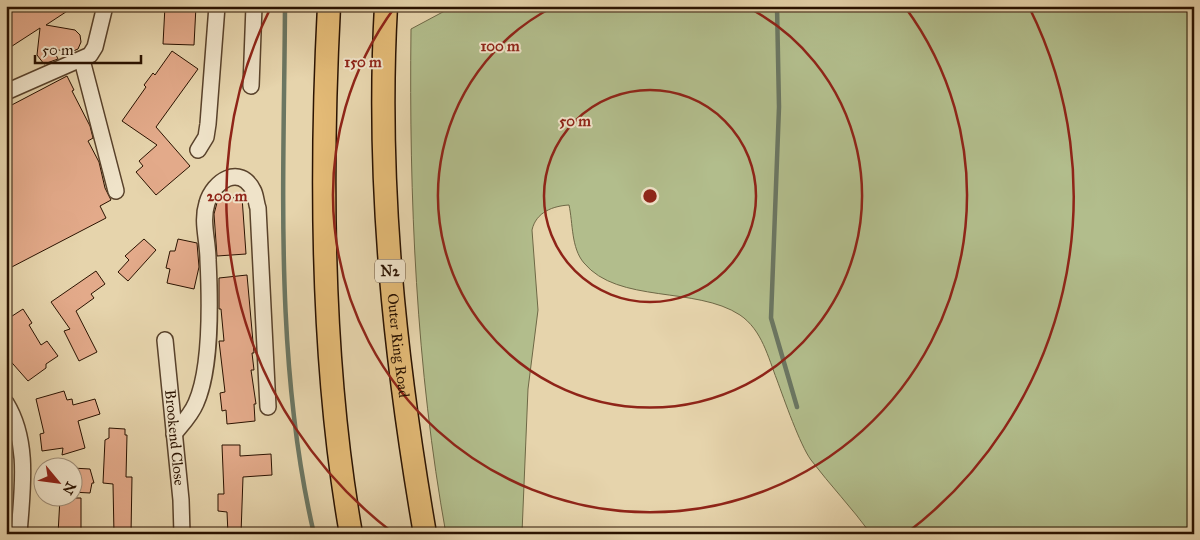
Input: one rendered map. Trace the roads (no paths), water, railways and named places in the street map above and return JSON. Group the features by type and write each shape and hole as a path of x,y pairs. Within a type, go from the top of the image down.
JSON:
{"highway":[{"path":"329,6 324,198 327,291 339,439 351,534"},
{"name":"Outer Ring Road","path":"386,6 384,129 389,261 403,401 425,534"}],"street":[{"path":"6,92 90,55 95,47 105,6"},
{"path":"198,150 206,137 208,124 217,6"},
{"path":"251,86 254,6"},
{"path":"82,60 116,191"},
{"path":"174,434 196,403 204,382 208,294 208,260 204,226 206,205 210,191 219,181 229,178 246,182 253,189 258,208 268,407"},
{"name":"Brookend Close","path":"165,340 181,500 182,534"},
{"path":"6,403 14,416 22,442 20,534"}],"waterway":[{"path":"285,6 283,205 287,338 292,404 301,469 314,534"},
{"path":"777,6 779,107 771,318 797,407"}]}
